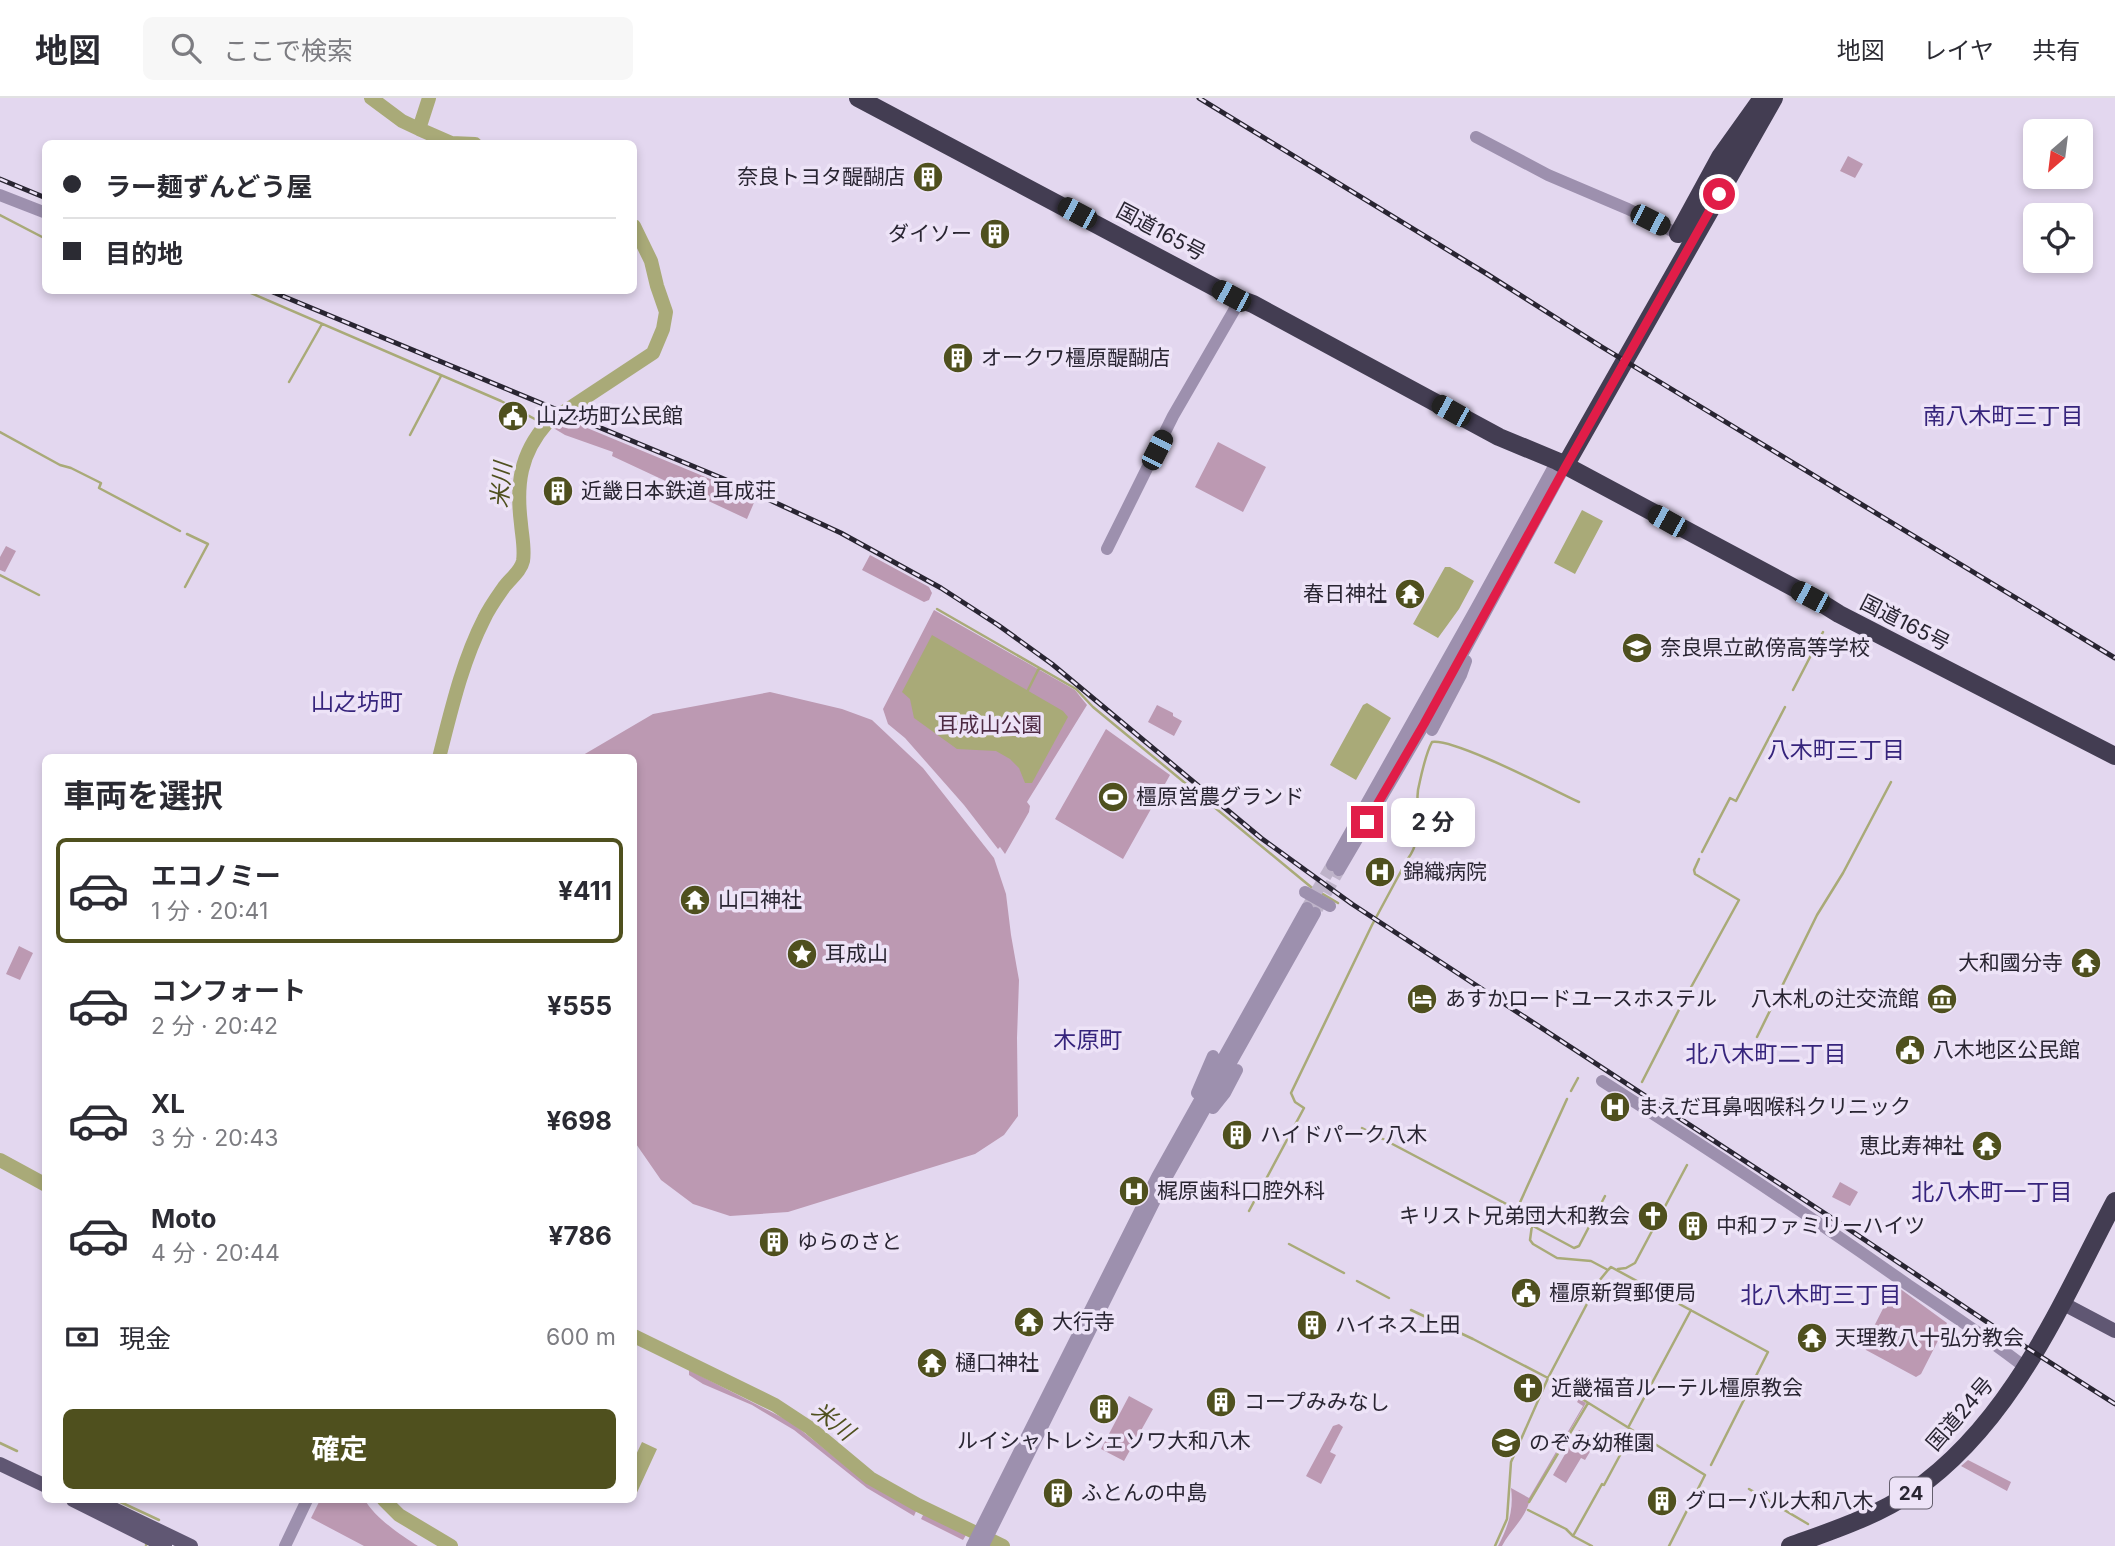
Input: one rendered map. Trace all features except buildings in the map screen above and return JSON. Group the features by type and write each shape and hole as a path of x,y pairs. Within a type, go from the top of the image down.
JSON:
{"highway":[{"name":"国道165号","path":"858,98 1243,301 1288,322 1499,436 1561,464 1839,614 2115,756"},
{"path":"1687,238 1731,183 1754,135 1765,99"},
{"path":"1561,464 1584,411 1611,370 1765,99"},
{"path":"1561,464 1754,135"},
{"name":"国道24号","path":"1790,1546 1886,1508 1941,1470 1964,1448 2005,1399 2026,1368 2115,1201"}],"main road":[{"path":"2062,1303 2115,1331"},
{"path":"0,1453 42,1473"},
{"path":"0,1464 42,1484"},
{"path":"79,1503 165,1546"},
{"path":"101,1503 191,1546"}],"street":[{"path":"1476,137 1548,175 1687,238"},
{"path":"0,195 42,212"},
{"path":"1107,549 1173,416 1236,307 1243,301"},
{"path":"1561,464 1481,621 1418,735 1335,867 1477,607 1561,464"},
{"path":"1408,712 1440,656 1477,607"},
{"path":"1432,730 1461,676 1481,621"},
{"path":"1305,892 1330,906"},
{"path":"972,1546 987,1526 1105,1278 1157,1177 1188,1131 1311,911"},
{"path":"1188,1131 1201,1080 1213,1056"},
{"path":"1188,1131 1225,1093 1237,1070"},
{"path":"1602,1081 1836,1234 1961,1322 1993,1341 2026,1368"},
{"path":"285,1546 306,1503"},
{"path":"983,1546 987,1526"}],"green space":[{"path":"1848,156 1863,164 1855,178 1840,171"},
{"path":"563,418 756,498 747,519 612,456 613,452 565,435 550,426"},
{"path":"1218,442 1266,467 1243,512 1195,487"},
{"path":"6,546 16,551 5,572 0,570 0,557"},
{"path":"870,555 929,587 932,593 929,600 924,602 862,570"},
{"name":"耳成山公園","path":"934,610 1075,690 1087,705 1027,802 1030,806 1029,812 1005,854 905,738 888,724 883,709"},
{"path":"770,692 842,709 872,720 923,768 994,858 1006,894 1019,980 1018,1116 1004,1135 975,1154 788,1212 730,1216 693,1204 661,1180 637,1145 637,754 585,754 653,714"},
{"path":"1157,705 1182,721 1174,736 1148,722"},
{"name":"橿原営農グランド","path":"1106,729 1170,775 1123,859 1055,819"},
{"path":"19,946 33,953 20,980 6,974"},
{"path":"1840,1182 1858,1192 1850,1206 1832,1197"},
{"path":"1895,1285 1947,1323 1921,1374 1916,1377 1866,1350 1864,1346"},
{"path":"689,1370 791,1422 868,1484 917,1509 914,1516 867,1488 794,1430 752,1405 703,1384 689,1375"},
{"path":"1129,1396 1153,1409 1124,1461 1101,1449"},
{"path":"1579,1399 1586,1403 1530,1499 1522,1518 1502,1546 1498,1546 1509,1518 1511,1488 1529,1498 1583,1406 1577,1402"},
{"path":"1339,1424 1343,1427 1330,1452 1336,1455 1321,1484 1306,1476 1333,1426"},
{"path":"1579,1430 1597,1440 1585,1460 1581,1458 1566,1483 1553,1475"},
{"path":"1968,1460 2011,1482 2007,1491 1961,1466"},
{"path":"318,1503 367,1503 397,1532 418,1546 364,1546 311,1518"},
{"path":"924,1513 966,1535 963,1540 921,1519"}],"shaded area":[{"path":"1582,510 1603,521 1575,574 1554,563"},
{"path":"1445,567 1450,567 1474,581 1459,609 1438,638 1413,624"},
{"path":"932,635 1063,711 1068,717 1032,783 1025,783 1019,768 996,751 957,749 914,718 910,699 902,692"},
{"path":"1367,703 1391,718 1356,780 1330,765 1363,705"},
{"path":"642,1442 657,1449 637,1492 637,1453"}],"waterway":[{"name":"米川","path":"371,98 402,121 444,140"},
{"path":"419,129 429,98"},
{"path":"0,215 42,237"},
{"name":"米川","path":"440,754 458,687 476,635 504,587 522,565 524,547 519,496 522,470 531,446 547,423 653,353 663,329 666,312 651,261 637,232"},
{"path":"253,294 501,401 546,425"},
{"path":"289,382 322,324"},
{"path":"410,435 441,376"},
{"path":"0,432 60,465 101,483 99,488 180,531"},
{"path":"185,587 208,544 187,534"},
{"path":"0,575 39,595"},
{"path":"937,609 1076,689 1093,707 1311,887 1338,903"},
{"path":"1793,690 1823,632"},
{"path":"1028,690 1039,668"},
{"path":"1702,852 1730,798 1736,801 1785,707"},
{"path":"1249,1211 1304,1108 1295,1102 1291,1093 1372,925 1412,852 1417,835 1418,790 1432,742 1444,743 1481,756 1579,802"},
{"path":"1757,1037 1817,915 1843,873 1891,782"},
{"path":"1642,1082 1739,900 1695,874 1699,859"},
{"path":"1571,1091 1578,1078"},
{"path":"1517,1209 1567,1099"},
{"path":"1362,1128 1533,1218 1530,1240 1557,1258 1591,1261 1608,1270 1599,1281 1548,1378 1511,1462 1507,1519 1495,1546"},
{"path":"0,1160 42,1183"},
{"path":"1618,1269 1635,1263 1687,1165"},
{"path":"1533,1226 1574,1248 1579,1246 1605,1196"},
{"path":"1289,1244 1344,1273"},
{"path":"1608,1270 1611,1267 1768,1352 1711,1465"},
{"path":"1357,1281 1389,1298"},
{"path":"1411,1310 1548,1378 1705,1475 1669,1546"},
{"path":"1629,1426 1691,1310"},
{"name":"米川","path":"637,1337 775,1405 810,1428 870,1478 918,1505 1003,1546"},
{"path":"1529,1502 1588,1403"},
{"path":"1592,1546 1573,1536 1633,1431"},
{"path":"0,1443 17,1451"},
{"path":"1749,1489 1808,1524"},
{"path":"122,1503 159,1520"},
{"path":"387,1503 399,1515 451,1546"},
{"path":"1528,1510 1566,1529 1573,1536"}],"tunnel":[{"path":"1307,908 1332,865"},
{"path":"1317,909 1339,870"}],"railway":[{"path":"1199,98 1602,347 2115,658"},
{"path":"0,179 42,196"},
{"path":"278,294 724,479 841,533 941,588 1052,664 1261,838 1352,904 2115,1404"}],"place":[{"name":"奈良トヨタ醍醐店","path":"928,177"},
{"name":"ダイソー","path":"995,234"},
{"name":"オークワ橿原醍醐店","path":"958,358"},
{"name":"山之坊町公民館","path":"513,416"},
{"name":"近畿日本鉄道 耳成荘","path":"558,491"},
{"name":"春日神社","path":"1410,594"},
{"name":"奈良県立畝傍高等学校","path":"1637,648"},
{"name":"橿原営農グランド","path":"1113,797"},
{"name":"錦織病院","path":"1380,872"},
{"name":"山口神社","path":"695,900"},
{"name":"耳成山","path":"802,954"},
{"name":"大和國分寺","path":"2086,963"},
{"name":"あすかロードユースホステル","path":"1422,999"},
{"name":"八木札の辻交流館","path":"1942,999"},
{"name":"八木地区公民館","path":"1910,1050"},
{"name":"まえだ耳鼻咽喉科クリニック","path":"1615,1107"},
{"name":"ハイドパーク八木","path":"1237,1135"},
{"name":"恵比寿神社","path":"1987,1146"},
{"name":"梶原歯科口腔外科","path":"1134,1191"},
{"name":"キリスト兄弟団大和教会","path":"1653,1216"},
{"name":"中和ファミリーハイツ","path":"1693,1226"},
{"name":"ゆらのさと","path":"774,1242"},
{"name":"橿原新賀郵便局","path":"1526,1293"},
{"name":"大行寺","path":"1029,1322"},
{"name":"ハイネス上田","path":"1312,1325"},
{"name":"天理教八十弘分教会","path":"1812,1338"},
{"name":"樋口神社","path":"932,1363"},
{"name":"近畿福音ルーテル橿原教会","path":"1528,1388"},
{"name":"コープみみなし","path":"1221,1402"},
{"name":"ルイシャトレシェソワ大和八木","path":"1104,1409"},
{"name":"のぞみ幼稚園","path":"1506,1443"},
{"name":"ふとんの中島","path":"1058,1493"},
{"name":"グローバル大和八木","path":"1662,1501"}],"district":[{"name":"南八木町三丁目","path":"2003,416"},
{"name":"山之坊町","path":"357,702"},
{"name":"八木町三丁目","path":"1836,750"},
{"name":"木原町","path":"1088,1040"},
{"name":"北八木町二丁目","path":"1766,1054"},
{"name":"北八木町一丁目","path":"1992,1192"},
{"name":"北八木町三丁目","path":"1821,1295"}],"route":[{"path":"1367,822 1719,194"}]}
